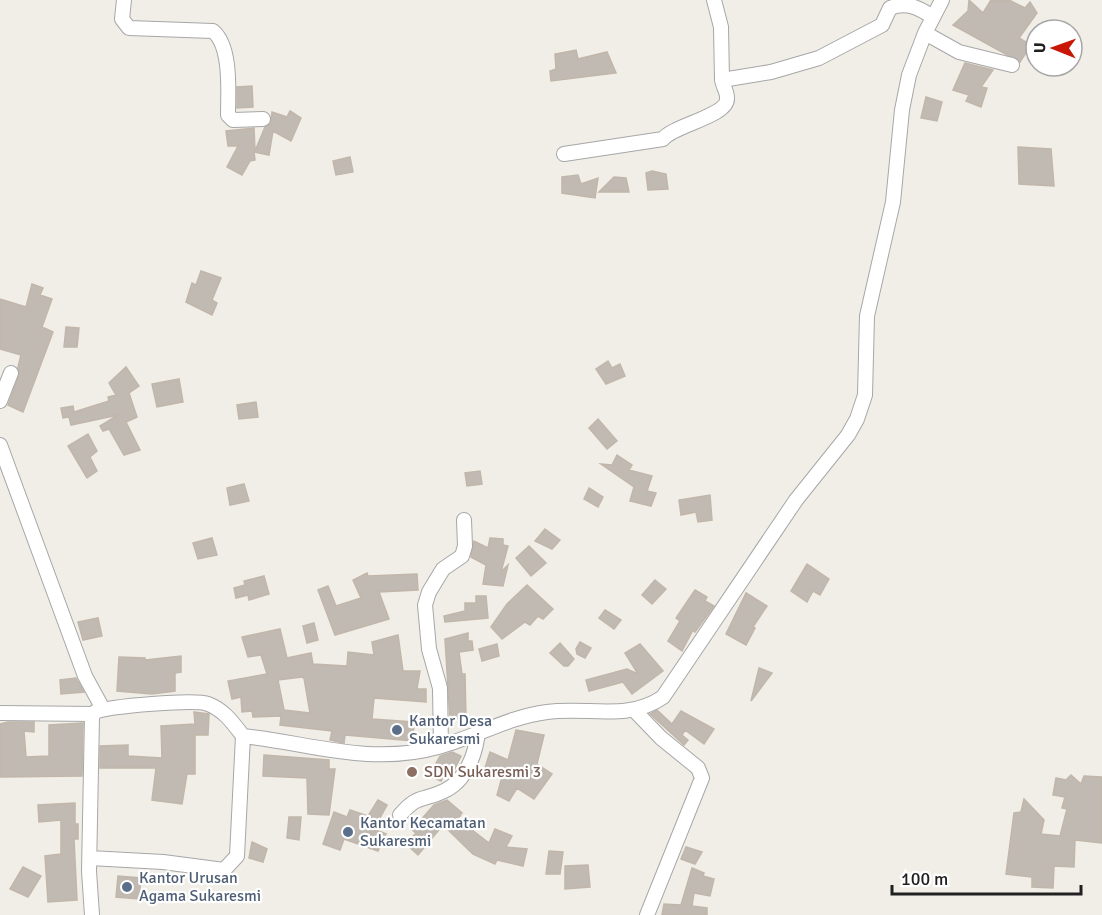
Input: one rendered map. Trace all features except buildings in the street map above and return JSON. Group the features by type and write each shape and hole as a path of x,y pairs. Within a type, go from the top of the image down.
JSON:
{"street":[{"path":"124,0 122,19 129,28 213,31 217,34 230,82 228,115 233,120 263,119"},
{"path":"564,154 663,139 669,132 692,125 725,106 728,99 722,80 721,27 714,0"},
{"path":"0,713 98,712 208,704 226,715 243,736 340,753 380,755 441,746 518,717 550,711 634,710 650,706 663,697 796,500 848,435 857,418 865,395 867,316 893,202 902,110 909,75 925,33 942,0"},
{"path":"722,80 771,72 819,58 882,25 890,8 897,5 906,4 933,17"},
{"path":"925,33 959,52 1012,65"},
{"path":"0,401 11,373"},
{"path":"0,446 98,712 90,858 92,915"},
{"path":"441,746 440,688 427,638 425,605 429,592 443,569 462,556 465,546 464,520"},
{"path":"634,710 661,738 698,768 702,778 647,915"},
{"path":"400,815 413,801 443,792 458,782 473,755 478,731"},
{"path":"90,858 163,862 224,870 237,856 243,736"}],"place":[{"name":"Kantor Desa Sukaresmi","path":"397,730"},
{"name":"SDN Sukaresmi 3","path":"412,772"},
{"name":"Kantor Kecamatan Sukaresmi","path":"348,832"},
{"name":"Kantor Urusan Agama Sukaresmi","path":"127,887"}]}
